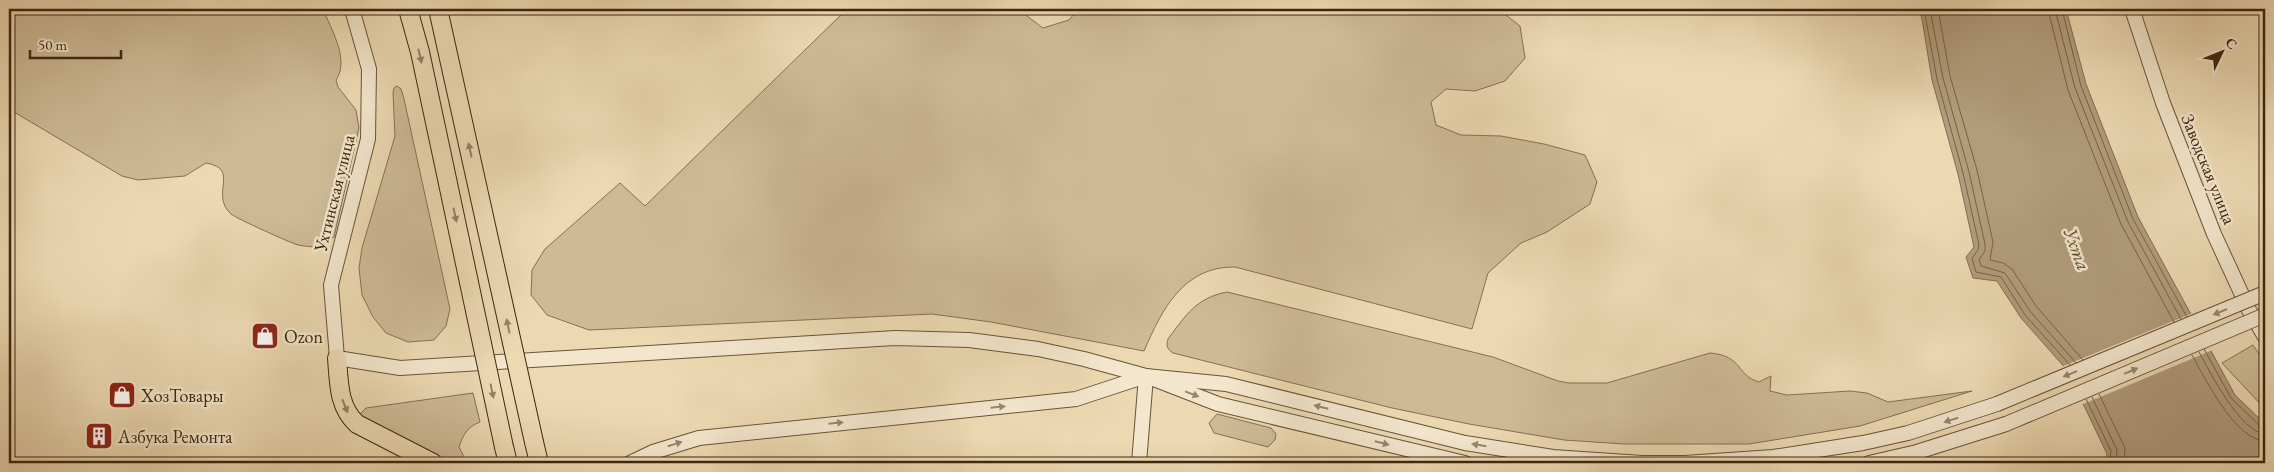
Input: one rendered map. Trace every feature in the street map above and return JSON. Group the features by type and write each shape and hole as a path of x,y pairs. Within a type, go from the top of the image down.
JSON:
{"main road":[{"path":"408,9 420,52 506,455"},
{"path":"438,9 539,463"},
{"path":"337,358 341,399 352,419 433,463"}],"street":[{"name":"Ухтинская улица","path":"337,358 331,285 368,139 369,69 352,9"},
{"name":"Заводская улица","path":"2132,9 2163,104 2211,225 2249,310 2265,337"},
{"path":"630,463 652,452 699,438 1076,399 1146,376 1226,384 1465,443 1553,457 1642,463 1729,460 1818,452 1908,433 1997,404 2265,293"},
{"path":"1869,463 1917,452 2006,424 2265,314"},
{"path":"337,358 400,368 854,340 939,338 1038,349 1084,359 1146,376 1218,404 1465,463"},
{"path":"1139,463 1146,376"}],"shaded area":[{"path":"9,9 323,9 338,44 340,54 340,72 336,80 338,87 356,110 359,128 334,237 317,247 298,245 231,214 225,206 223,198 222,171 216,166 206,163 185,176 138,180 122,176 9,109"},
{"path":"847,9 1023,9 1023,13 1043,28 1069,20 1078,9 1498,9 1520,26 1525,58 1505,81 1475,91 1446,89 1431,102 1436,125 1461,135 1501,136 1544,144 1585,155 1597,182 1590,204 1547,232 1521,243 1488,273 1472,329 1235,267 1217,269 1202,274 1177,293 1159,320 1144,351 991,322 932,314 589,330 547,315 531,295 532,270 545,249 620,183 645,206"},
{"path":"397,86 401,89 404,99 450,309 446,326 434,340 408,342 386,333 373,317 362,295 359,268 362,248 395,136 393,93 394,88"},
{"path":"1227,292 1493,357 1558,381 1569,383 1607,383 1710,353 1729,358 1751,379 1759,382 1771,376 1770,391 1787,395 1850,391 1867,393 1888,402 1972,391 1860,426 1749,444 1624,444 1564,440 1469,424 1392,408 1173,353 1169,350 1167,345 1168,339 1180,322 1199,303 1207,298"},
{"path":"2253,345 2265,363 2265,409 2222,363"},
{"path":"473,393 480,422 466,432 459,447 467,463 444,463 359,415 366,408"},
{"path":"1217,414 1271,428 1276,434 1275,440 1268,447 1214,433 1209,423"}],"water":[{"name":"Ухта","path":"1919,9 2066,9 2086,84 2138,217 2235,395 2265,424 2265,463 2104,463 2107,454 2067,370 2021,318 1997,281 1973,278 1966,257 1974,247 1958,174 1932,80"}],"pier":[{"path":"2193,313 2213,350 2081,405 2061,367"}],"place":[{"name":"Ozon","path":"265,336"},
{"name":"ХозТовары","path":"122,395"},
{"name":"Азбука Ремонта","path":"99,436"}]}
